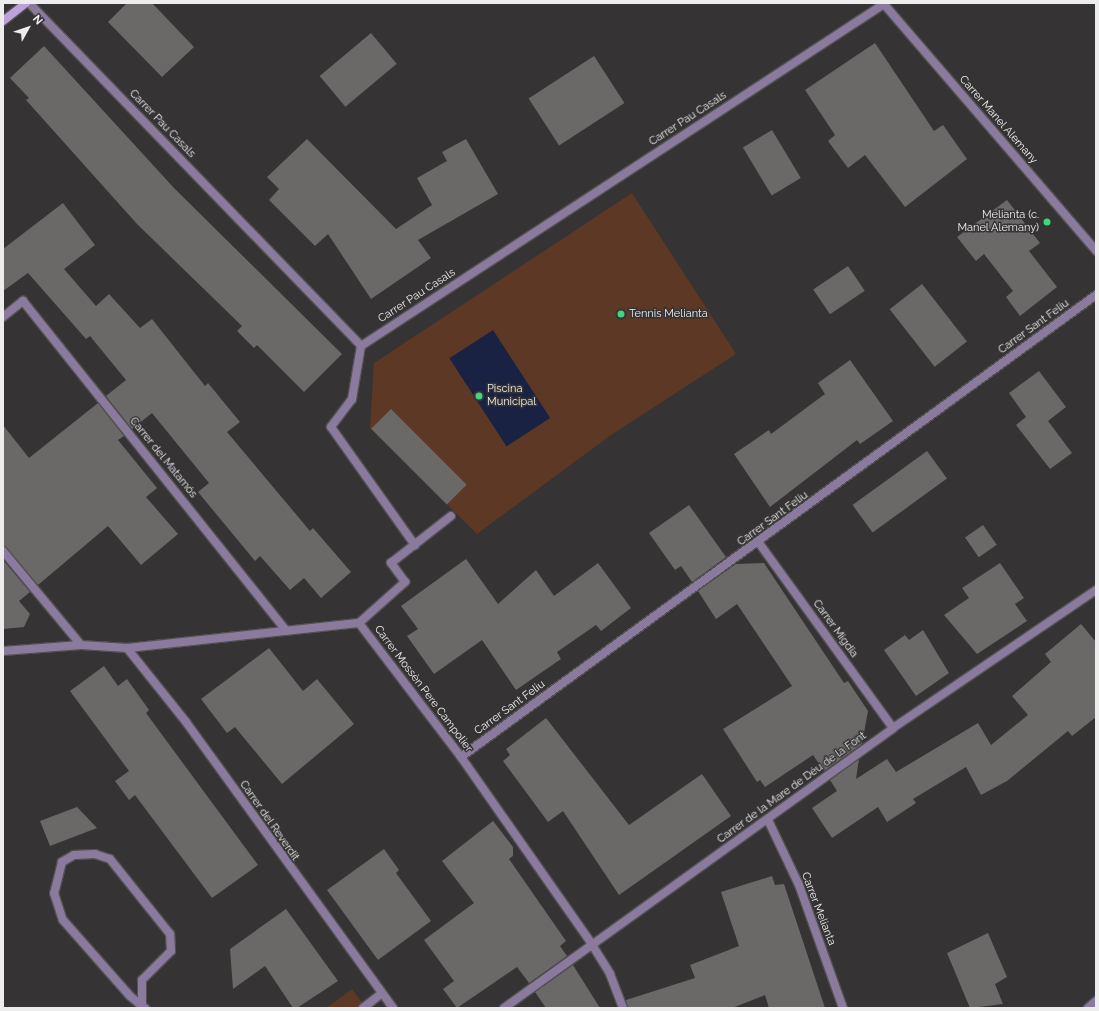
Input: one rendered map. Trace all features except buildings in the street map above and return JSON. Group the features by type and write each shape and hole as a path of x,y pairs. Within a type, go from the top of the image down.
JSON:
{"main road":[{"path":"3,21 26,3"}],"street":[{"name":"Carrer Pau Casals","path":"29,3 361,346 884,4"},
{"name":"Carrer Manel Alemany","path":"884,4 1096,251"},
{"name":"Carrer Sant Feliu","path":"461,757 1096,296"},
{"name":"Carrer del Matamós","path":"3,317 23,301 286,630"},
{"path":"361,346 352,399 331,427 415,545"},
{"path":"360,623 405,582 391,563 451,516"},
{"name":"Carrer Migdia","path":"759,542 893,728"},
{"path":"3,551 81,644"},
{"name":"Carrer de la Mare de Déu de la Font","path":"504,1008 591,943 768,820 893,728 1096,590"},
{"name":"Carrer Mossèn Pere Campolier","path":"3,651 81,644 127,648 360,623 461,757 591,943 610,974 623,1008"},
{"name":"Carrer del Reverdit","path":"127,648 186,722 381,994 393,1008"},
{"name":"Carrer Melianta","path":"768,820 799,885 843,1008"},
{"path":"95,854 110,859 170,934 171,951 142,980 144,1007 64,920 54,893 62,862 74,855 95,854"},
{"path":"363,1008 381,994"},
{"path":"1088,1008 1096,1001"}],"shaded area":[{"path":"632,193 736,354 611,435 477,534 370,428 374,363"},
{"path":"352,989 366,1008 326,1008"}],"water":[{"path":"493,330 550,418 507,446 449,358"}],"place":[{"name":"Melianta (c. Manel Alemany)","path":"1047,222"},
{"name":"Tennis Melianta","path":"621,314"},
{"name":"Piscina Municipal","path":"479,396"}]}
